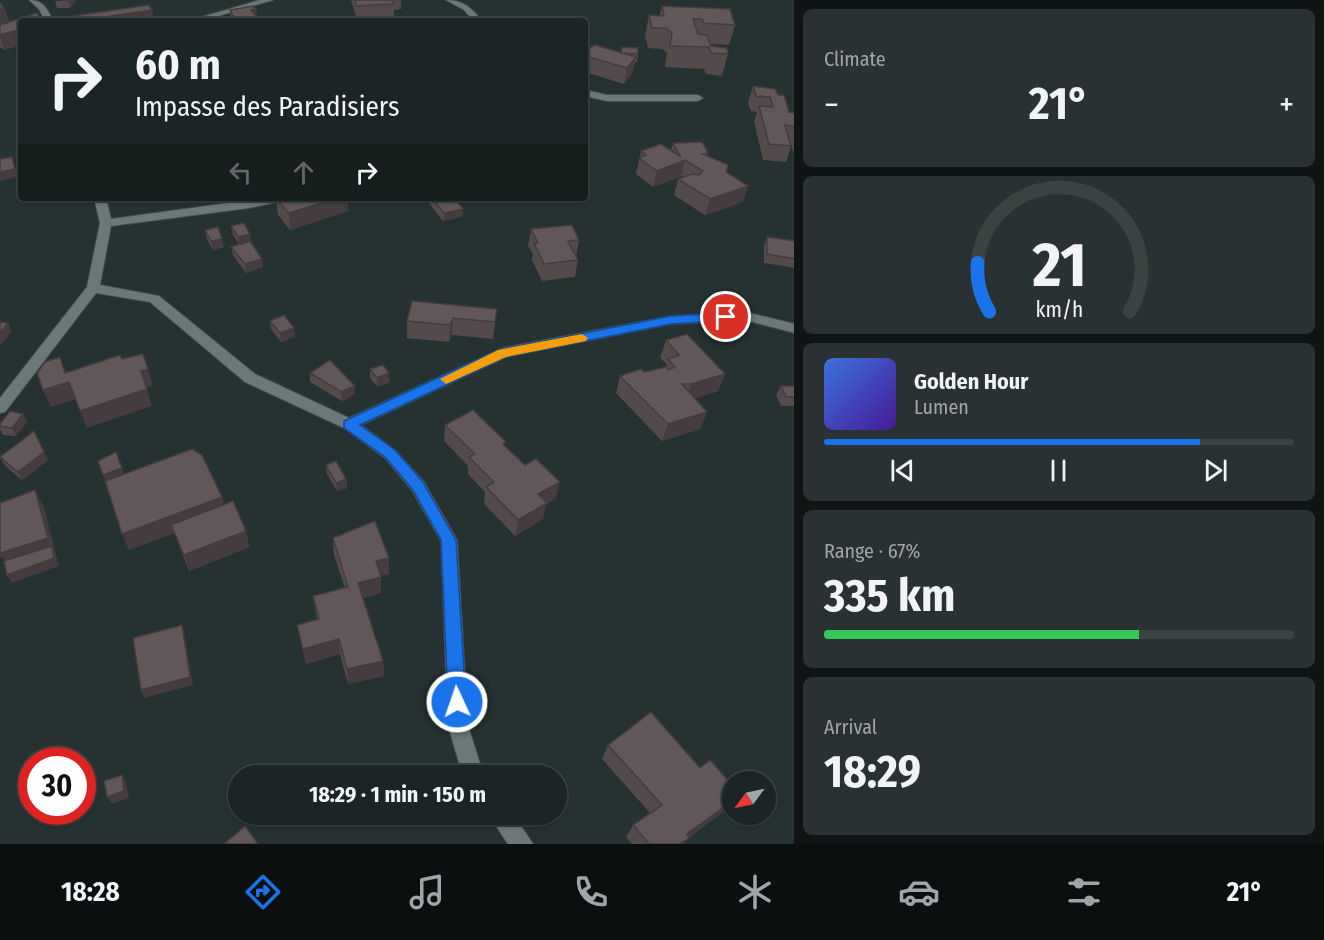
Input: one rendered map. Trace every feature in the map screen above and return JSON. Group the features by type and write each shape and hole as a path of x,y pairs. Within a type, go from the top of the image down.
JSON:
{"street":[{"path":"33,0 43,8 48,18"},
{"path":"43,8 53,0"},
{"path":"203,18 269,0"},
{"path":"450,0 467,8 475,18"},
{"path":"588,94 607,98 698,98"},
{"path":"0,408 93,288 106,223 101,201"},
{"path":"106,223 268,201"},
{"path":"93,288 154,299 250,378 349,424 390,454 418,486 448,540 458,726 470,765"},
{"path":"349,424 503,353 671,320 745,316 794,329"},
{"path":"507,825 522,844"}],"building":[{"path":"355,0 392,0 394,4 356,6"},
{"path":"149,5 152,10 98,18 73,18 73,16"},
{"path":"253,6 256,9 251,10 257,18 234,18 230,10"},
{"path":"662,6 730,9 735,25 704,23 702,19 693,19 698,34 707,35 711,46 727,48 728,54 711,53 709,47 670,46 672,33 666,28 652,28 649,15 664,16"},
{"path":"37,13 40,18 22,18"},
{"path":"18,19 18,30 0,35 0,25"},
{"path":"595,45 636,57 627,68 588,57 588,48"},
{"path":"622,47 638,48 638,54 621,53"},
{"path":"753,86 775,89 778,95 784,95 789,112 794,113 794,127 785,125 791,146 769,144 759,106 773,107 770,97 756,96"},
{"path":"702,142 708,153 703,154 728,165 726,172 748,186 710,199 678,179 692,174 699,175 703,171 685,160 657,171 639,158 646,155 641,151 661,144 680,156 673,143"},
{"path":"12,157 15,169 0,172 0,159"},
{"path":"278,201 327,201 289,213"},
{"path":"434,201 456,201 463,209 444,213"},
{"path":"244,223 250,234 238,237 231,226"},
{"path":"572,225 579,240 568,241 578,260 544,264 534,243 538,243 531,229"},
{"path":"218,227 222,239 211,241 205,230"},
{"path":"767,237 794,241 794,259 767,254"},
{"path":"250,241 262,259 245,264 231,247"},
{"path":"412,301 497,309 495,322 453,318 450,325 407,321"},
{"path":"284,315 294,328 280,333 270,321"},
{"path":"0,322 8,323 0,333"},
{"path":"687,334 725,374 691,384 682,384 707,412 668,424 620,376 641,369 644,372 666,367 668,370 675,367 668,359 679,355 666,340"},
{"path":"143,354 148,369 141,371 147,389 80,411 69,382 43,390 37,373 45,362 60,357 65,373 120,355 122,359"},
{"path":"330,360 355,386 341,392 310,373"},
{"path":"383,365 389,373 377,378 370,369"},
{"path":"781,386 794,386 794,397 786,397"},
{"path":"473,410 506,442 503,444 525,465 536,459 560,482 538,494 547,503 518,520 486,487 494,482 469,457 475,454 445,425"},
{"path":"10,411 23,414 12,428 0,426 0,424"},
{"path":"34,431 44,452 18,472 0,457"},
{"path":"192,449 202,455 222,497 122,534 105,481"},
{"path":"116,452 122,468 103,475 98,461"},
{"path":"336,461 346,479 336,483 326,465"},
{"path":"35,490 48,538 0,553 0,503"},
{"path":"233,501 246,531 184,555 171,525"},
{"path":"375,521 389,558 376,561 381,577 358,583 383,661 347,669 339,639 303,649 297,625 319,619 313,596 348,587 333,538"},
{"path":"52,546 54,558 7,575 4,561"},
{"path":"182,625 190,677 141,690 133,638"},
{"path":"651,712 700,768 710,760 722,774 722,808 687,834 689,838 680,844 649,844 633,825 662,805 608,745"},
{"path":"122,775 124,791 107,797 104,781"},
{"path":"245,826 258,844 224,844"}],"slow traffic":[{"path":"446,379 503,353 582,338"}],"route":[{"path":"457,702 448,540 418,486 390,454 349,424 503,353 671,320 726,317"}]}
